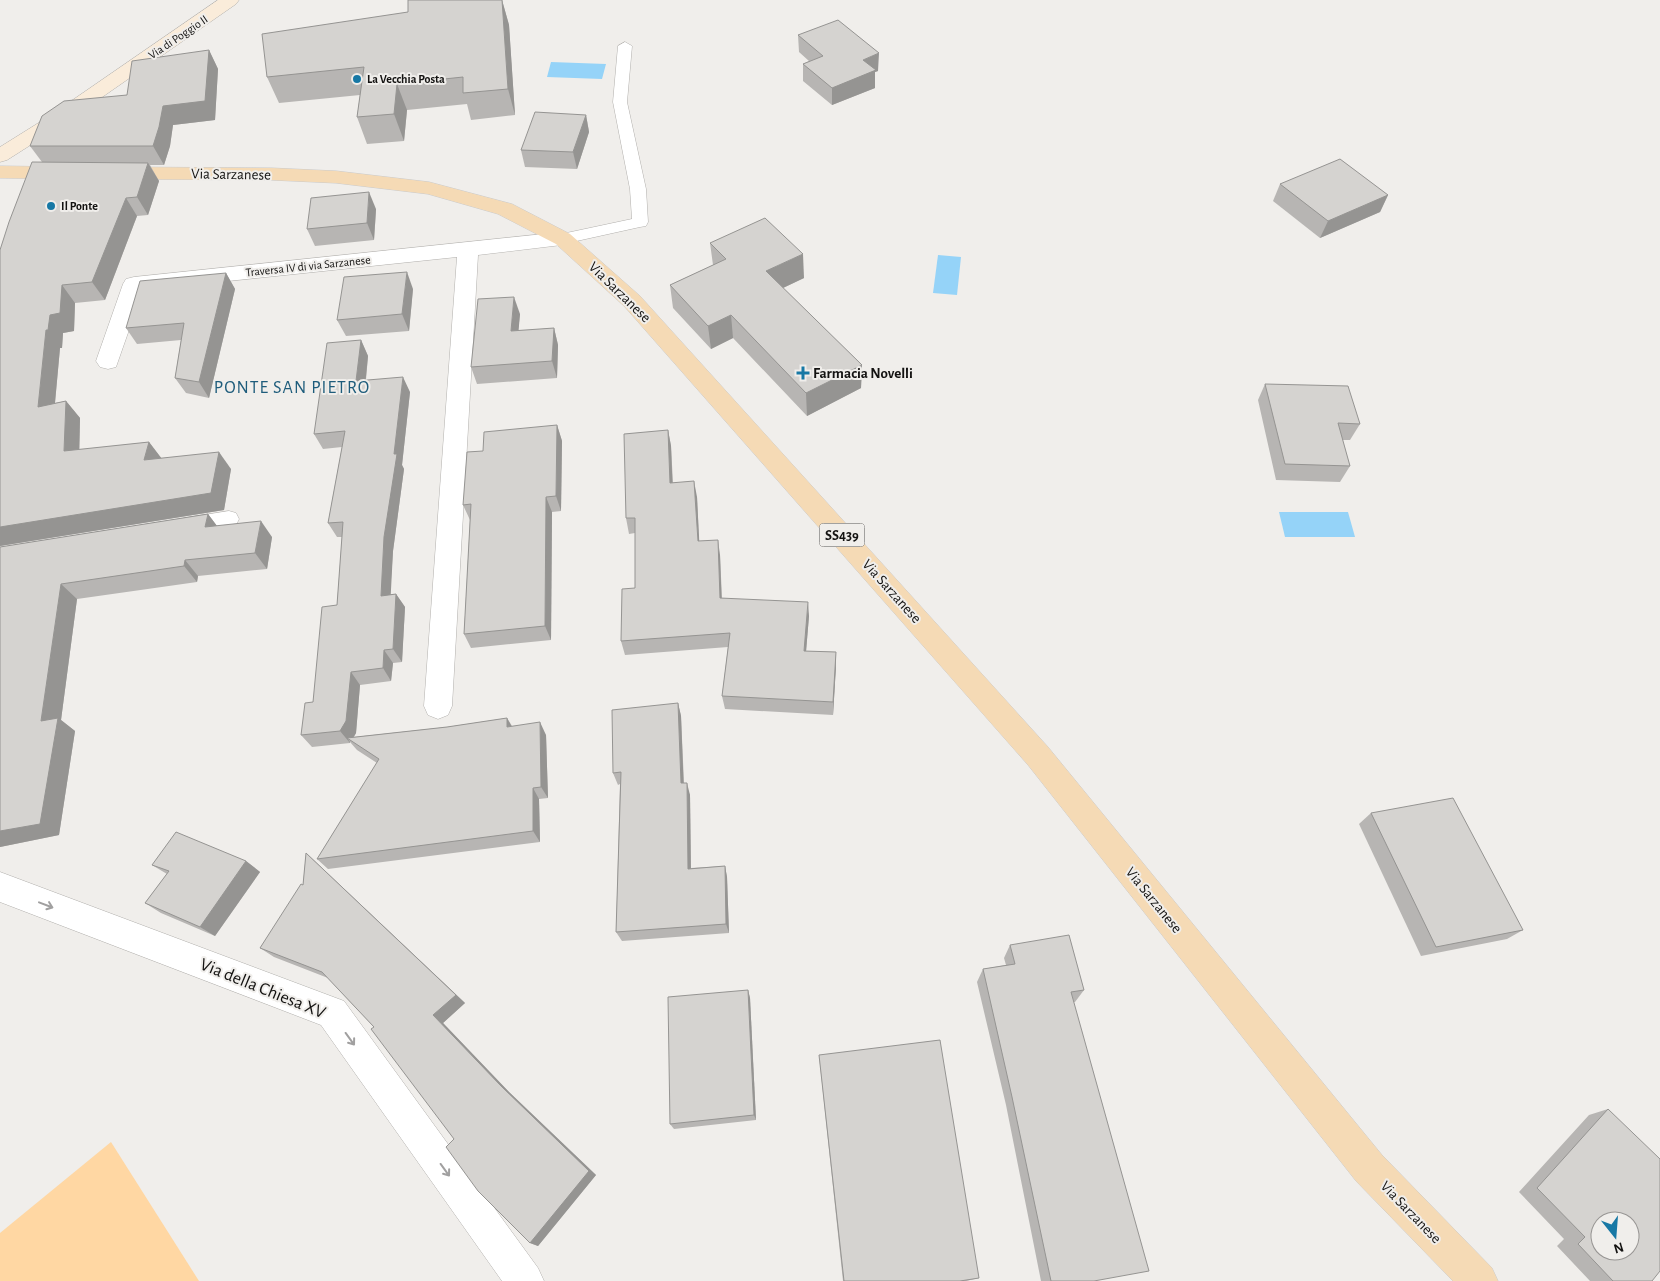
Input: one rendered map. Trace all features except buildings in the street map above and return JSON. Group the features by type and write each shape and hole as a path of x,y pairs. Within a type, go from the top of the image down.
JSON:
{"main road":[{"name":"Via di Poggio II","path":"0,156 55,121 230,0"},
{"name":"Via Sarzanese","path":"0,172 271,174 336,177 420,187 505,209 563,239 632,301 1038,756 1368,1168 1479,1281"}],"street":[{"name":"Traversa IV di via Sarzanese","path":"108,361 134,284 563,239"},
{"path":"438,706 468,250"},
{"name":"Via della Chiesa XV","path":"0,887 332,1013 525,1281"}],"lane":[{"path":"563,239 640,222 638,189 620,102 625,46"},
{"path":"162,530 229,519"}],"shaded area":[{"path":"111,1142 199,1281 0,1281 0,1233"}],"water":[{"path":"551,62 606,64 602,79 547,77"},
{"path":"938,255 961,257 957,295 933,293"},
{"path":"1279,512 1348,512 1355,537 1285,537"}],"place":[{"name":"La Vecchia Posta","path":"357,79"},
{"name":"Il Ponte","path":"51,206"},
{"name":"Farmacia Novelli","path":"803,373"}],"district":[{"name":"PONTE SAN PIETRO","path":"292,387"}]}
